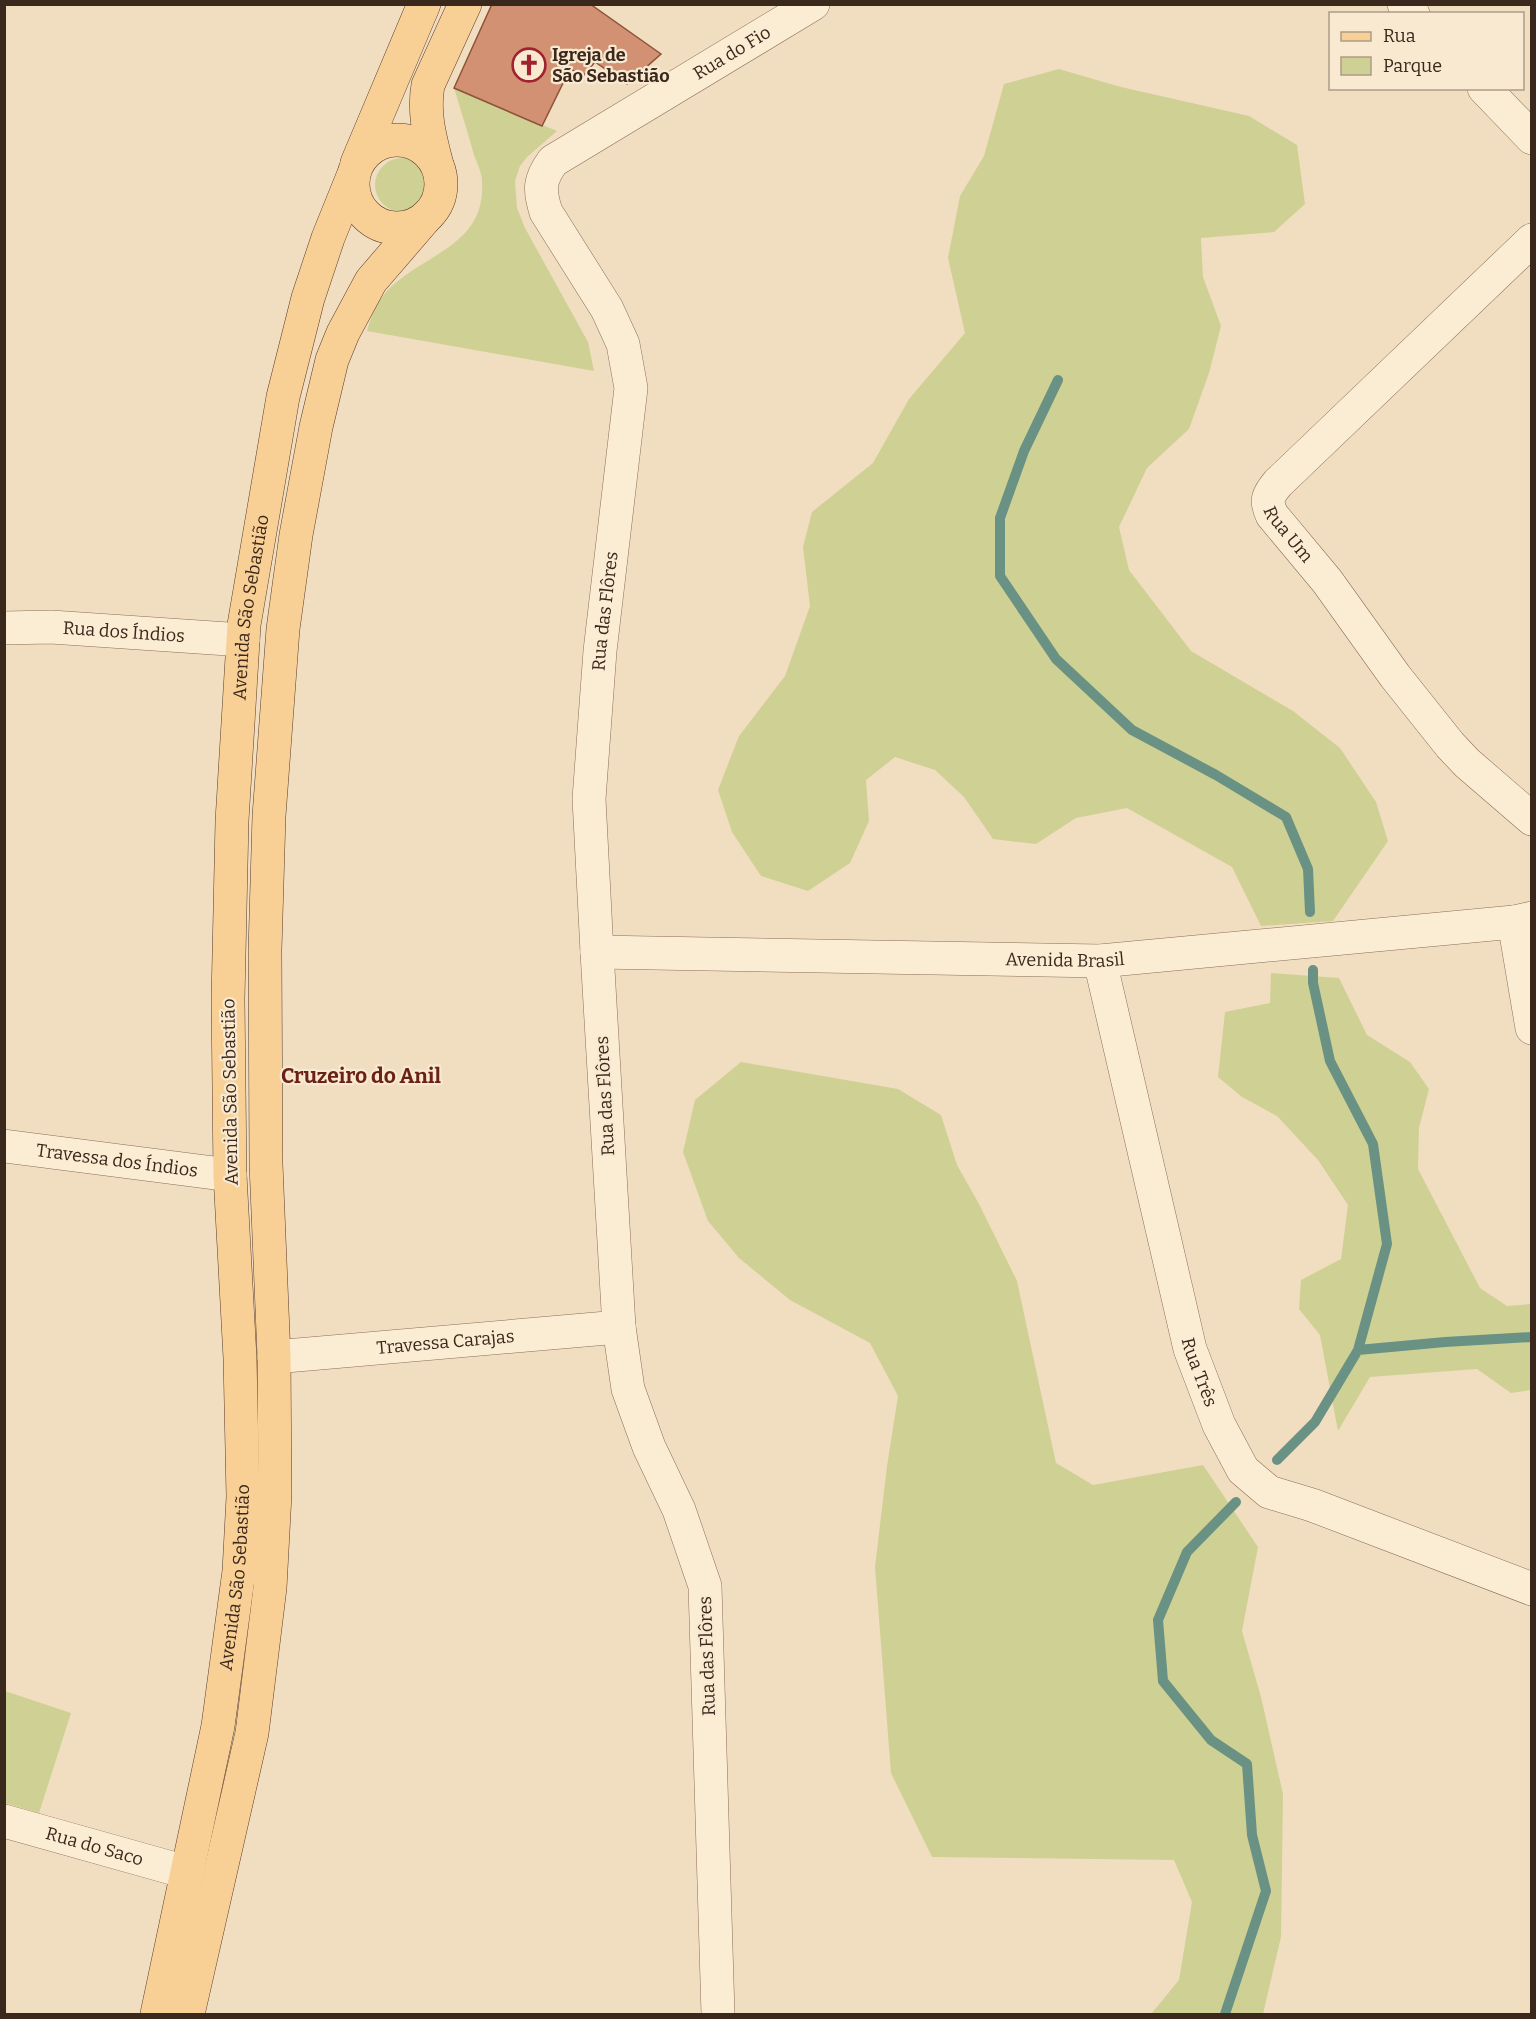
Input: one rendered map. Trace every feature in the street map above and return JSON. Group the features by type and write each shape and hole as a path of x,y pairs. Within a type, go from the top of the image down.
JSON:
{"main road":[{"name":"Avenida São Sebastião","path":"157,2014 218,1726 239,1571 243,1497 240,1358 230,1175 228,999 232,821 243,640 283,397 308,298 355,170 424,4"},
{"path":"437,165 429,153 418,145 404,140 390,140 376,144 364,153 355,170 352,189 356,203 375,223 388,228 402,228 427,216 436,205 441,178 427,128 426,98 428,85 465,4"},
{"name":"Avenida São Sebastião","path":"188,2014 252,1733 270,1588 275,1494 274,1357 266,1164 265,950 269,816 283,629 296,535 316,427 332,360 343,333 371,281 427,216"}],"street":[{"name":"Rua do Fio","path":"541,186 544,172 553,161 813,4"},
{"path":"1486,90 1532,138"},
{"name":"Rua das Flôres","path":"541,186 546,212 595,288 622,344 631,388 600,651 589,799 597,952 619,1327 628,1389 649,1448 679,1510 705,1586 718,2014"},
{"name":"Rua Um","path":"1532,240 1278,483 1269,493 1267,505 1272,515 1327,581 1395,676 1450,745 1467,763 1532,819"},
{"name":"Rua dos Índios","path":"4,628 51,627 243,640"},
{"path":"1523,920 1532,1028"},
{"name":"Avenida Brasil","path":"597,952 1100,961 1523,920"},
{"name":"Rua Três","path":"1100,961 1190,1349 1219,1425 1243,1470 1269,1492 1312,1505 1532,1589"},
{"name":"Travessa dos Índios","path":"4,1146 230,1175"},
{"name":"Travessa Carajas","path":"274,1357 619,1327"},
{"name":"Rua do Saco","path":"4,1821 186,1872"}],"green space":[{"path":"1059,69 1121,87 1249,116 1297,145 1305,204 1274,232 1201,238 1203,277 1221,326 1209,373 1189,429 1147,468 1119,527 1129,570 1191,651 1293,711 1340,748 1376,802 1388,841 1333,921 1261,926 1232,867 1127,808 1076,818 1036,844 993,839 964,797 935,770 895,757 866,780 869,821 850,863 808,891 761,876 732,832 718,790 739,736 785,676 810,606 803,547 812,512 873,463 909,399 965,333 948,258 960,196 984,156 1004,84"},
{"path":"454,88 557,131 520,166 515,181 517,208 525,228 588,342 594,371 367,331 375,310 386,292 398,281 455,242 467,231 476,217 481,201 482,178"},
{"path":"402,158 412,160 421,166 427,175 429,185 427,195 421,204 412,210 402,212 392,210 383,204 377,195 375,185 377,175 383,166 392,160"},
{"path":"1271,973 1339,978 1367,1035 1410,1062 1429,1089 1419,1128 1418,1169 1480,1288 1507,1306 1531,1304 1531,1390 1511,1393 1477,1369 1370,1377 1338,1431 1320,1335 1299,1309 1301,1280 1341,1259 1348,1205 1318,1160 1277,1116 1242,1097 1218,1077 1225,1012 1270,1003"},
{"path":"741,1062 898,1089 941,1115 957,1165 1017,1281 1056,1463 1093,1485 1203,1465 1258,1547 1242,1631 1261,1697 1283,1794 1281,1937 1263,2014 1151,2014 1179,1980 1192,1902 1174,1860 932,1857 891,1773 875,1567 898,1396 870,1343 790,1300 739,1258 708,1221 683,1152 695,1100"},
{"path":"5,1691 71,1713 39,1813 5,1803"}],"building":[{"name":"Igreja de São Sebastião","path":"492,4 590,4 661,54 627,84 595,62 584,75 570,69 542,126 454,88"}],"waterway":[{"path":"1058,380 1024,451 1000,518 1000,576 1056,659 1132,730 1216,775 1286,817 1308,869 1310,912"},
{"path":"1277,1460 1315,1422 1358,1350 1387,1244 1373,1144 1330,1061 1313,983 1313,970"},
{"path":"1358,1350 1532,1337"},
{"path":"1225,2014 1266,1891 1252,1835 1247,1764 1211,1740 1163,1681 1158,1620 1187,1552 1236,1502"}],"place":[{"name":"Igreja de São Sebastião","path":"529,65"}],"district":[{"name":"Cruzeiro do Anil","path":"361,1076"}]}
